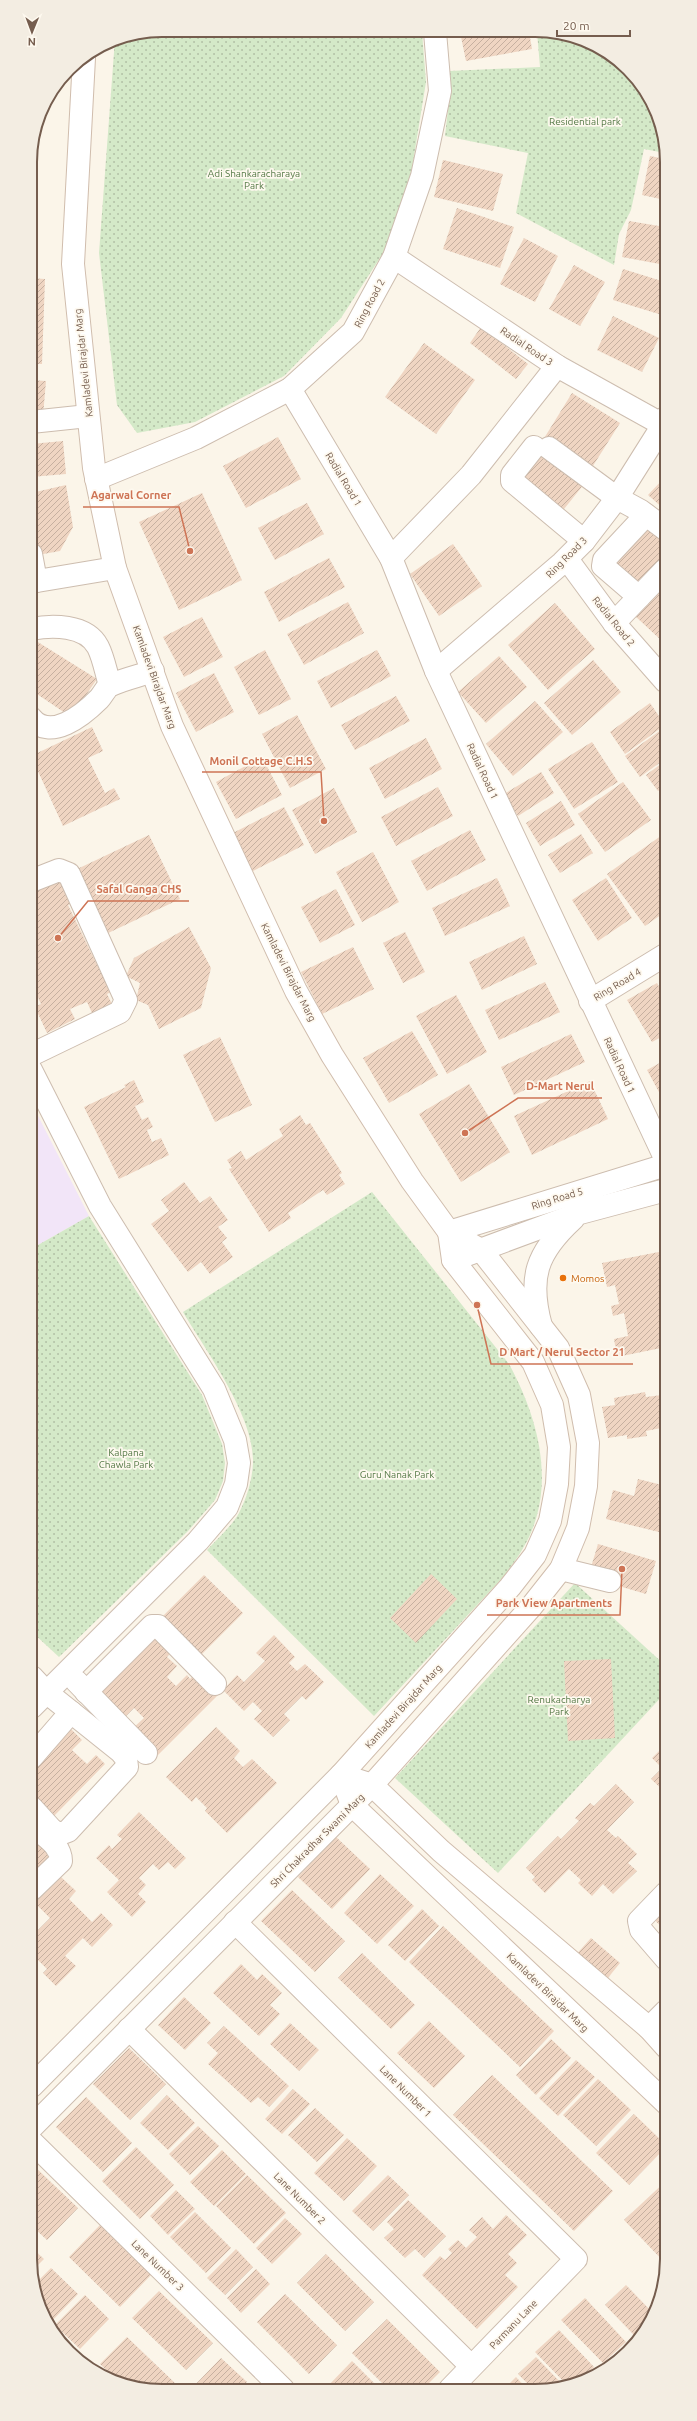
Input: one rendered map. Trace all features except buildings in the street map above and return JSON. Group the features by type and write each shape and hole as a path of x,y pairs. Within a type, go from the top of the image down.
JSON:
{"street":[{"name":"Ring Road 2","path":"96,480 196,438 290,389 353,332 394,258 422,176 440,91 435,37"},
{"name":"Kamladevi Birajdar Marg","path":"84,64 73,264 96,480 115,568 172,726 296,991 332,1056 412,1181 449,1232 482,1250 558,1348 579,1395 588,1443 586,1486 578,1528 561,1568 531,1607 372,1785"},
{"name":"Radial Road 3","path":"394,258 557,366 660,421"},
{"path":"392,558 471,475 557,366"},
{"name":"Radial Road 1","path":"290,389 392,558 436,671 660,1147"},
{"path":"37,421 88,416"},
{"name":"Ring Road 3","path":"436,671 577,548 617,498 660,429"},
{"path":"639,597 603,566 577,548 512,482 512,475 542,448 660,525"},
{"path":"603,566 604,560 646,515"},
{"name":"Radial Road 2","path":"577,548 614,623 660,675"},
{"path":"37,581 115,568"},
{"path":"614,623 660,575"},
{"path":"37,628 45,626 65,626 85,635 97,646 110,685"},
{"path":"37,723 44,728 60,727 86,711 110,685 153,671"},
{"path":"37,879 59,870 69,874 126,1000 120,1012 37,1052"},
{"name":"Ring Road 4","path":"590,1001 660,958"},
{"path":"37,1082 100,1206 214,1389 236,1440 239,1463 236,1484 227,1507 198,1541 67,1672 37,1689"},
{"name":"Ring Road 5","path":"449,1232 660,1167"},
{"path":"453,1260 580,1213 660,1192"},
{"path":"541,1326 534,1291 536,1274 541,1257 550,1242 580,1213"},
{"name":"Kamladevi Birajdar Marg","path":"449,1232 453,1260 533,1362 552,1405 559,1447 558,1484 550,1521 535,1555 510,1588 341,1775 352,1805 660,2097"},
{"path":"561,1568 610,1581"},
{"path":"86,1692 152,1626 158,1626 215,1684"},
{"path":"67,1672 146,1753"},
{"path":"37,1691 71,1712 121,1752 126,1758 127,1767 68,1831 60,1834 52,1830 37,1814"},
{"path":"37,1751 71,1712"},
{"path":"37,2081 341,1775"},
{"name":"Shri Chakradhar Swami Marg","path":"37,2122 372,1785 341,1775"},
{"path":"372,1785 440,1851 649,2028 660,2040"},
{"path":"37,1829 61,1854 61,1861 37,1884"},
{"path":"660,1899 639,1921 641,1930 660,1952"},
{"name":"Lane Number 1","path":"235,1922 576,2258"},
{"path":"649,2028 660,2017"},
{"name":"Lane Number 2","path":"129,2029 471,2366"},
{"name":"Lane Number 3","path":"37,2147 279,2384"},
{"name":"Parmanu Lane","path":"454,2384 576,2258"}],"shaded area":[{"path":"37,1114 89,1216 37,1246"}],"green space":[{"name":"Adi Shankaracharaya Park","path":"162,37 422,37 426,82 412,168 391,241 341,318 284,376 195,422 137,433 117,405 99,253 114,47 129,41"},
{"name":"Residential park","path":"537,37 560,39 591,50 605,58 624,73 643,99 653,122 658,137 660,152 644,149 631,210 619,234 614,265 516,213 528,153 445,136 450,92 449,71 540,67"},
{"name":"Guru Nanak Park","path":"372,1192 509,1364 520,1386 536,1432 541,1456 542,1480 540,1504 533,1527 520,1553 505,1575 374,1716 207,1550 232,1523 239,1513 249,1489 253,1463 252,1445 238,1405 216,1365 183,1312"},
{"name":"Kalpana Chawla Park","path":"89,1216 202,1395 222,1444 225,1463 223,1481 215,1500 188,1531 59,1657 37,1637 37,1246"},
{"name":"Renukacharya Park","path":"575,1583 660,1661 660,1698 498,1873 395,1778"}],"place":[{"name":"Agarwal Corner","path":"190,551"},
{"name":"Monil Cottage C.H.S","path":"324,821"},
{"name":"Safal Ganga CHS","path":"58,938"},
{"name":"D-Mart Nerul","path":"465,1133"},
{"name":"Momos","path":"563,1278"},
{"name":"D Mart / Nerul Sector 21","path":"477,1305"},
{"name":"Park View Apartments","path":"622,1569"}]}
